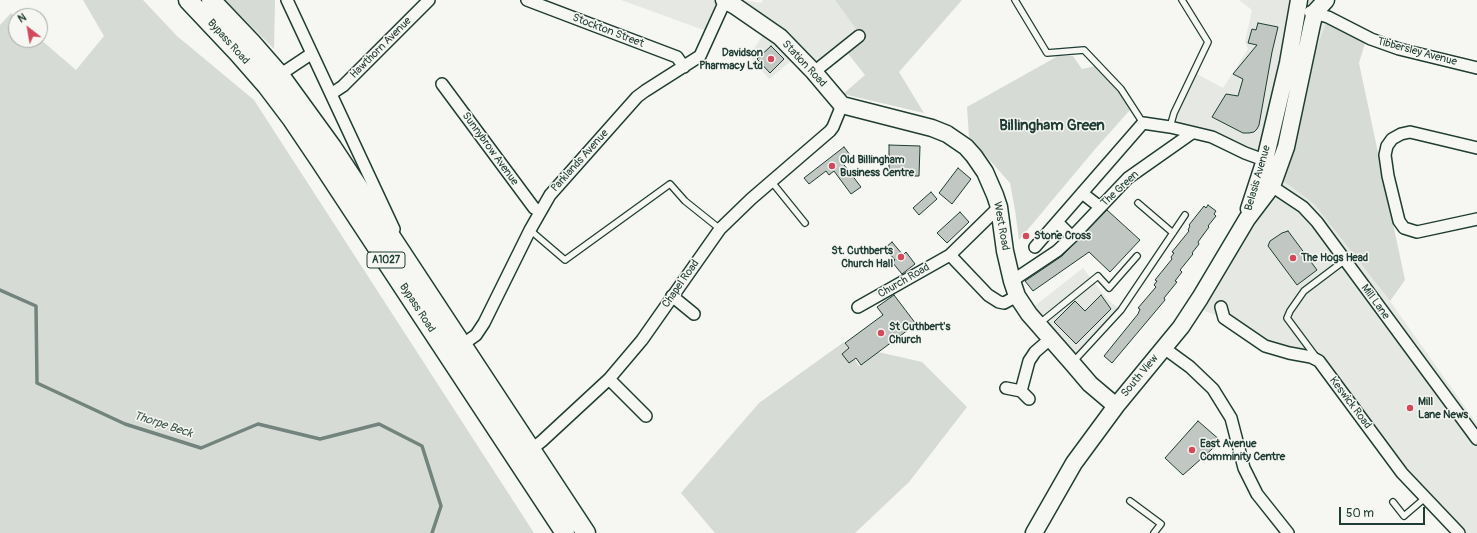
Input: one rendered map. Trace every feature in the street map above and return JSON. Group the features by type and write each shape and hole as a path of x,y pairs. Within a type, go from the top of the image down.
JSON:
{"main road":[{"name":"Bypass Road","path":"188,0 272,80 332,147 412,266 462,345 586,533"},
{"name":"Bypass Road","path":"211,0 251,42 291,118 565,533"},
{"name":"Station Road","path":"724,0 780,37 814,72 842,105"},
{"name":"Belasis Avenue","path":"1247,219 1266,182 1280,166 1286,147 1312,24 1316,12 1326,0"},
{"name":"Belasis Avenue","path":"1266,182 1265,160 1288,63 1298,5"},
{"name":"West Road","path":"842,105 932,128 947,134 966,147 974,156 992,184 999,208 1006,251 1015,289 1029,314 1090,384 1116,406"},
{"name":"South View","path":"1034,533 1074,463 1116,406 1181,327 1247,219"}],"street":[{"name":"Bypass Road","path":"287,0 412,266"},
{"name":"Hawthorn Avenue","path":"331,94 343,86 429,0"},
{"name":"Stockton Street","path":"527,0 677,57 684,67"},
{"name":"Parklands Avenue","path":"462,345 476,335 484,323 530,230 550,195 637,97 700,56 724,0"},
{"name":"Tibbersley Avenue","path":"1298,5 1328,17 1371,39 1400,49 1477,68"},
{"path":"814,72 859,36"},
{"path":"272,80 312,54"},
{"name":"Sunnybrow Avenue","path":"442,84 534,208 540,211"},
{"name":"Chapel Road","path":"516,460 531,450 609,379 642,340 720,229 771,181 830,131 842,105"},
{"path":"1035,248 1143,123 1170,127 1212,137 1245,153 1280,166"},
{"path":"1477,148 1410,132 1392,138 1387,146 1385,155 1388,176 1399,221 1404,228 1417,232 1477,219"},
{"name":"The Green","path":"1015,289 1057,251 1128,178 1192,133"},
{"name":"Mill Lane","path":"1266,182 1303,207 1317,222 1477,439"},
{"path":"1082,193 1100,208"},
{"name":"Church Road","path":"858,307 950,255 999,208"},
{"path":"1057,222 1072,236"},
{"path":"950,255 988,295 1000,302 1004,303 1015,289"},
{"path":"672,296 694,314"},
{"path":"1221,307 1224,318 1265,346 1289,353 1311,357 1319,361"},
{"path":"1006,388 1025,395 1029,361 1035,352 1050,339"},
{"path":"1164,348 1190,367 1213,389 1231,418 1244,468 1257,494 1288,533"},
{"name":"Keswick Road","path":"1319,361 1402,473 1459,533"},
{"path":"609,379 646,416"}],"lane":[{"path":"1015,0 1047,53 1084,50 1121,89 1143,123"},
{"path":"1170,127 1174,113 1208,42 1182,0"},
{"path":"771,181 805,222"},
{"path":"530,230 565,260 670,184 685,201 720,229"},
{"path":"1138,203 1173,233"},
{"path":"1072,363 1121,310 1185,215"},
{"path":"1038,325 1098,276 1109,288 1137,256"},
{"path":"1319,361 1288,318 1290,311 1304,291 1345,260"},
{"path":"1393,502 1404,516 1425,498"},
{"path":"1130,501 1161,524 1154,533"}],"shaded area":[{"path":"83,0 143,0 177,36 254,100 534,533 0,533 0,25 8,16 8,48 48,48 48,46 76,70 104,36"},
{"path":"225,0 275,0 274,49"},
{"path":"621,0 743,0 761,3 763,0 835,0 858,32 815,69 801,53 769,79 749,56 765,32 725,6 712,33"},
{"path":"835,0 962,0 899,72 924,113 843,94 865,75 846,51 858,32"},
{"path":"1239,0 1325,0 1314,15 1326,23 1310,65 1283,181 1314,204 1390,301 1477,424 1477,533 1459,533 1425,498 1319,361 1289,353 1224,318 1194,307 1247,219 1265,160 1170,127 1193,72 1223,88 1248,49 1245,42 1252,10"},
{"path":"1326,23 1365,43 1359,63 1405,280 1390,301 1314,204 1283,181 1310,65"},
{"name":"Billingham Green","path":"1058,56 1073,56 1082,69 1095,66 1118,90 1130,110 1019,240 1010,183 969,137 967,107"},
{"path":"1083,268 1108,300 1121,310 1072,363 1027,312"},
{"path":"844,342 859,366 878,352 922,362 967,407 909,482 855,533 715,533 681,493 759,403"}],"building":[{"path":"1258,23 1278,27 1259,125 1254,132 1243,133 1212,117 1226,94 1238,96 1243,79 1233,74 1257,45 1248,43 1252,29 1256,30"},
{"name":"Davidson Pharmacy Ltd","path":"771,46 784,59 770,73 757,59"},
{"path":"889,145 920,146 919,176 889,176"},
{"name":"Old Billingham Business Centre","path":"844,147 850,155 841,161 861,187 851,194 834,171 829,175 826,171 809,184 804,178"},
{"path":"958,168 971,179 952,204 939,193"},
{"path":"931,192 937,199 919,215 913,208"},
{"path":"1208,205 1216,211 1214,214 1216,216 1198,242 1199,244 1192,253 1193,254 1180,270 1182,272 1175,281 1177,282 1164,298 1165,300 1112,363 1104,356 1138,314 1140,309 1138,308 1156,287 1154,285 1157,281 1155,280 1172,259 1171,257 1174,253 1172,252 1189,231 1189,225 1204,206 1206,208"},
{"path":"1107,210 1140,240 1110,272 1089,252 1033,291 1025,281 1062,256"},
{"path":"960,212 969,222 947,243 937,233"},
{"name":"The Hogs Head","path":"1288,231 1317,270 1297,285 1268,246 1270,241"},
{"name":"St. Cuthberts Church Hall","path":"892,242 903,255 906,252 915,264 902,274 892,262 895,260 885,248"},
{"name":"St Cuthbert's Church","path":"894,295 916,324 861,365 856,358 849,363 842,354 849,348 845,343 883,315 877,307"},
{"path":"1101,295 1111,309 1076,344 1054,322 1075,301 1085,311"},
{"name":"East Avenue Comminity Centre","path":"1198,421 1221,441 1183,475 1165,458"}],"waterway":[{"name":"Thorpe Beck","path":"0,290 36,306 37,383 125,424 201,448 258,424 320,439 379,424 422,446 441,506 432,533"}],"place":[{"name":"Davidson Pharmacy Ltd","path":"771,59"},
{"name":"Old Billingham Business Centre","path":"832,166"},
{"name":"Stone Cross","path":"1026,236"},
{"name":"St. Cuthberts Church Hall","path":"901,257"},
{"name":"The Hogs Head","path":"1293,258"},
{"name":"St Cuthbert's Church","path":"881,333"},
{"name":"Mill Lane News","path":"1410,408"},
{"name":"East Avenue Comminity Centre","path":"1192,450"}],"district":[{"name":"Billingham Green","path":"1052,126"}]}
